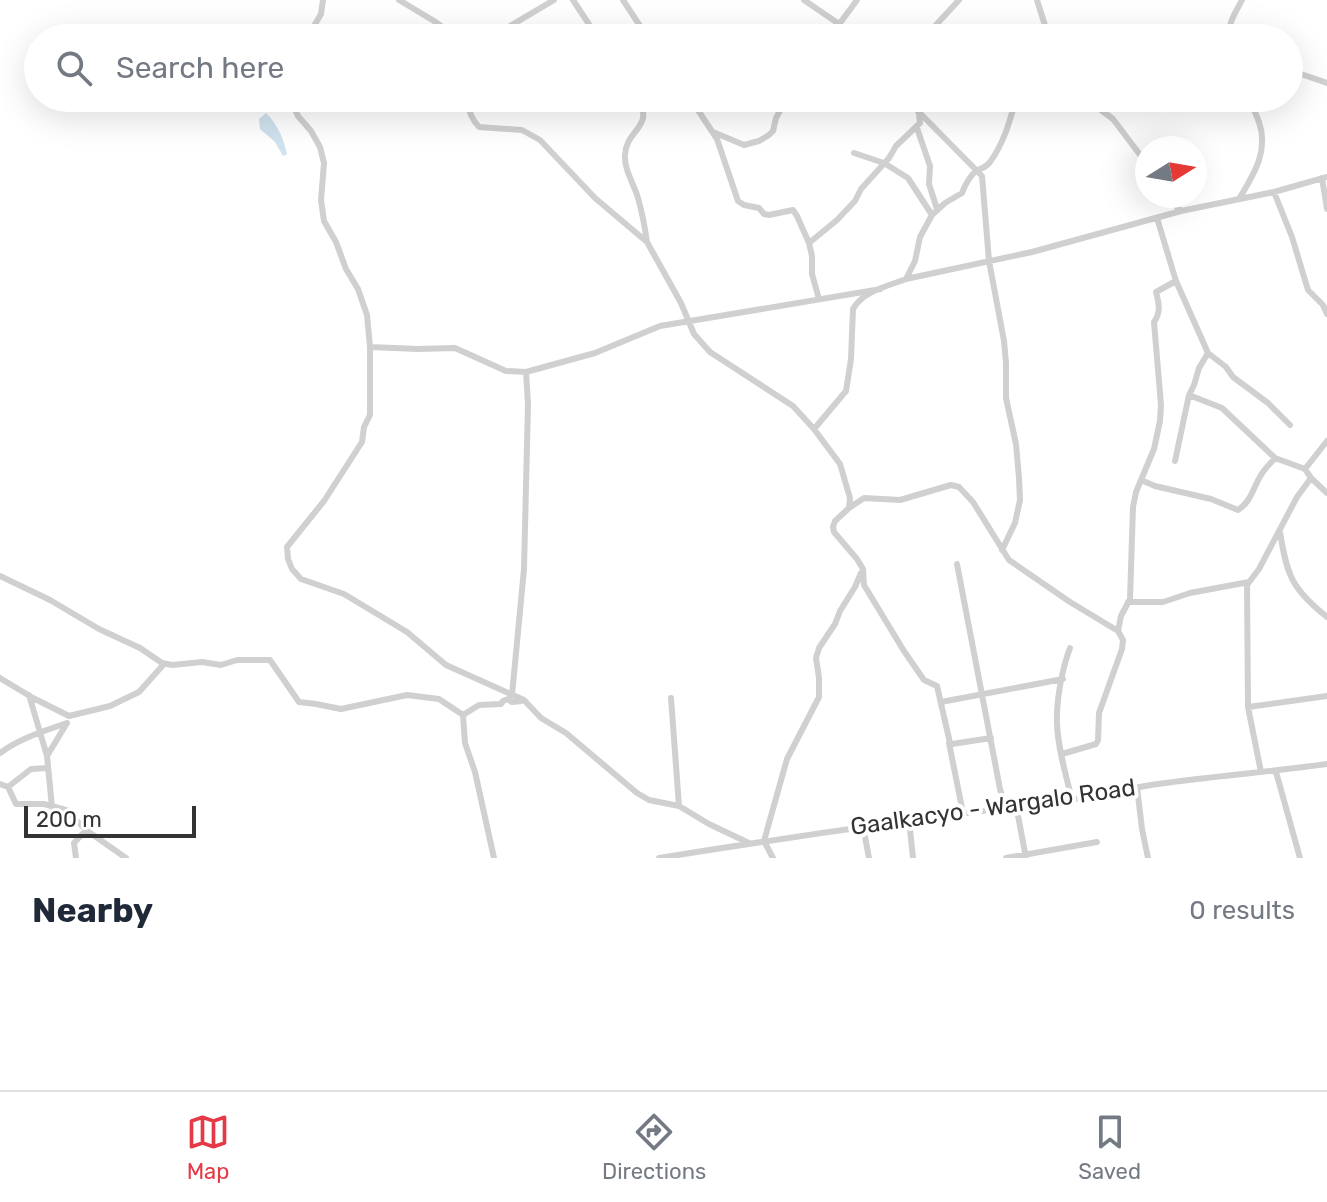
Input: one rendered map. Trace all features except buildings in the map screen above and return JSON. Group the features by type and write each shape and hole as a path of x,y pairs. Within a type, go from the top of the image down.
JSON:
{"street":[{"path":"315,24 321,14 323,0"},
{"path":"399,0 438,24"},
{"path":"532,0 539,8"},
{"path":"513,24 554,0"},
{"path":"573,0 589,24"},
{"path":"623,0 639,24"},
{"path":"804,0 839,24 857,0"},
{"path":"937,24 959,0"},
{"path":"1037,0 1045,24"},
{"path":"1230,24 1242,0"},
{"path":"1303,75 1327,83"},
{"path":"296,112 320,147 324,163 321,200 324,221 358,289 367,315 370,415 362,442 324,501 287,547 292,569 301,579 344,594 407,632 446,665 524,700 541,718 566,733 637,793 649,800 679,806 749,843"},
{"path":"470,112 479,127 522,130 540,140 595,198 647,242"},
{"path":"644,112 641,127 627,144 624,157 647,242 681,303 694,334 710,352 793,406 814,429 840,464 850,498 849,508"},
{"path":"699,112 721,148 738,201 759,208 764,214 793,210 797,216 809,243 812,274 819,299"},
{"path":"713,132 740,145 754,144 773,131 779,112"},
{"path":"906,279 915,261 920,237 935,212 962,193 974,172 989,164 1008,131 1013,112"},
{"path":"1104,112 1113,119 1135,148"},
{"path":"1239,199 1257,167 1263,148 1255,112"},
{"path":"809,243 855,201 896,146 917,128 921,119 919,114"},
{"path":"919,114 982,176 989,261 1004,341 1006,398 1016,444 1019,478 1020,500 1015,523 1002,550"},
{"path":"917,128 930,166 929,184 935,212"},
{"path":"854,153 884,163 908,178 935,212"},
{"path":"814,429 846,391 855,305 861,298 881,289 906,279 1032,252 1181,211 1324,178 1327,209"},
{"path":"1274,192 1308,290 1323,305 1327,314"},
{"path":"1178,208 1181,211"},
{"path":"1157,218 1176,281 1208,353 1290,425"},
{"path":"1118,631 1121,616 1130,599 1136,492 1154,449 1160,421 1154,322 1159,308 1156,292 1176,281"},
{"path":"370,347 455,348 506,371 526,372 595,353 660,326 881,289"},
{"path":"1175,461 1189,395 1208,353"},
{"path":"512,695 524,569 526,372"},
{"path":"1189,395 1222,408 1275,458 1305,469 1327,493"},
{"path":"1305,469 1327,441"},
{"path":"1141,480 1211,499 1238,510 1251,496 1262,472 1275,458"},
{"path":"1261,772 1248,707 1246,626 1249,582 1311,478"},
{"path":"963,813 937,686 921,676 871,598 857,559 834,532 835,521 864,498 900,500 951,485 959,487 973,502 1009,560 1118,631 1123,640 1122,649 1099,713 1098,740 1093,746 1062,754"},
{"path":"1279,532 1284,559 1295,586 1327,617"},
{"path":"957,564 1005,807"},
{"path":"773,858 764,841 787,759 819,697 816,658 819,648 863,569"},
{"path":"0,576 140,648 164,664 195,662 221,665 237,660 270,660 299,702 341,709 407,695 439,699 463,715"},
{"path":"1128,602 1163,602 1190,593 1249,582"},
{"path":"1070,648 1064,665 1057,724 1072,800"},
{"path":"0,753 68,719 110,706 139,692 164,664"},
{"path":"0,678 68,719"},
{"path":"941,702 1063,679"},
{"path":"29,695 47,756 52,807"},
{"path":"1248,707 1327,696"},
{"path":"671,698 679,806"},
{"path":"463,715 479,705 501,704 508,699 512,702 524,700"},
{"path":"463,715 465,743 475,772 494,858"},
{"path":"47,756 68,719"},
{"path":"948,739 952,744 991,738"},
{"name":"Gaalkacyo - Wargalo Road","path":"659,858 863,826 1072,800 1137,787 1327,764"},
{"path":"47,768 31,769 4,785 16,804 44,804 66,810 86,830 126,858"},
{"path":"1276,772 1300,858"},
{"path":"1137,787 1148,858"},
{"path":"1016,805 1026,856"},
{"path":"909,820 913,858"},
{"path":"863,826 869,858"},
{"path":"76,858 74,843 86,830"},
{"path":"1006,858 1097,842"}],"water":[{"path":"266,113 282,138 287,154 283,156 275,142 260,129 259,119"}]}
